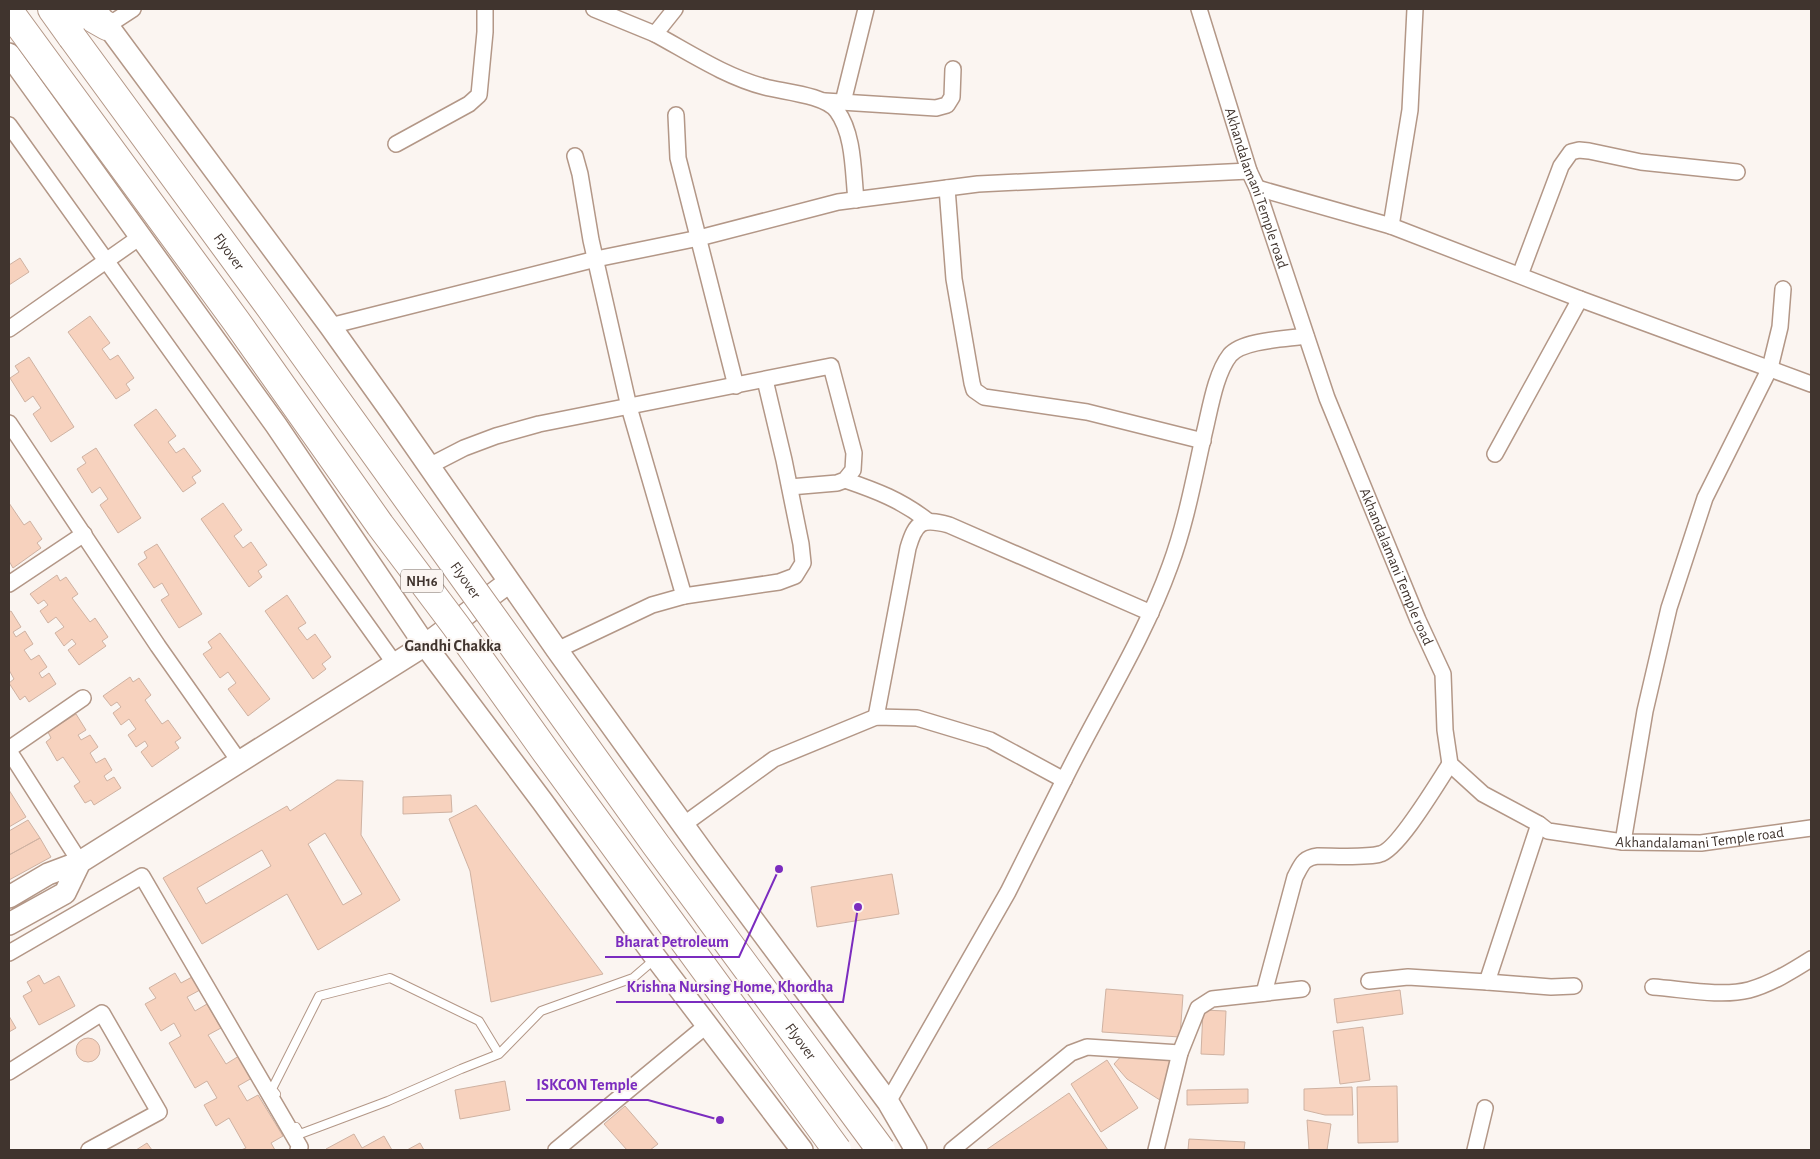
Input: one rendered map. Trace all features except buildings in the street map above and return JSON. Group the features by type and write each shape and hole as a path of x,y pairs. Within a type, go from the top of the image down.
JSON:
{"highway":[{"name":"Flyover","path":"52,9 272,310 656,845 881,1150"},
{"path":"77,9 101,17"},
{"name":"NH16","path":"9,11 231,313 380,526 456,626 837,1150"}],"street":[{"path":"133,9 101,17 330,326 557,650 888,1102 916,1150"},
{"path":"396,144 469,104 479,95 485,32 485,9"},
{"path":"594,9 655,34 732,76 763,87 825,101 936,108 947,104 952,97 953,69"},
{"path":"655,34 674,9"},
{"path":"843,102 866,9"},
{"name":"Akhandalamani Temple road","path":"1199,9 1249,171 1257,188 1327,398 1418,620 1443,674 1450,764 1483,794 1539,824 1548,831 1622,842 1701,843 1811,828"},
{"path":"1391,226 1410,110 1415,9"},
{"path":"9,54 276,425 425,645 542,801 656,958 802,1150"},
{"path":"825,101 835,108 842,118 848,134 856,200"},
{"path":"676,115 678,158 736,386"},
{"path":"9,125 105,262 395,664"},
{"path":"1520,275 1561,166 1571,152 1579,150 1589,151 1641,162 1737,172"},
{"path":"575,156 580,174 591,240 629,407 684,596"},
{"path":"330,326 596,259 699,238 838,202 978,184 1249,171"},
{"path":"947,188 954,279 972,383 974,390 978,394 984,397 1087,412 1203,441"},
{"path":"1257,188 1391,226 1580,299 1811,384"},
{"path":"9,329 140,237"},
{"path":"1622,842 1645,711 1669,608 1705,498 1770,368 1780,327 1783,289"},
{"path":"1495,454 1580,299"},
{"path":"888,1102 1008,892 1151,613 1170,566 1186,518 1212,399 1220,374 1231,354 1248,345 1306,336"},
{"path":"429,466 464,448 496,436 539,424 831,366 854,453 853,470 845,480 837,483 790,487"},
{"path":"557,650 652,605 684,596 779,582 795,576 803,563 801,544 765,380"},
{"path":"9,423 158,646 239,761"},
{"path":"845,480 889,496 909,506 928,521 949,524 1151,613"},
{"path":"876,717 908,548 912,533 916,528 928,521"},
{"path":"9,584 84,534"},
{"path":"9,897 48,874 80,862 395,664 425,645 509,582"},
{"path":"80,862 11,758 83,698"},
{"path":"684,825 774,759 876,717 917,718 990,740 1064,780"},
{"path":"1264,993 1295,877 1304,861 1318,856 1380,854 1390,848 1401,836 1450,764"},
{"path":"1487,982 1539,824"},
{"path":"9,924 65,893 80,862"},
{"path":"9,953 142,876 300,1147 298,1150"},
{"path":"1653,987 1725,993 1748,990 1785,975 1811,959"},
{"path":"1369,981 1408,977 1551,987 1574,986"},
{"path":"1156,1150 1180,1053 1198,1008 1212,999 1302,989"},
{"path":"9,1072 102,1014 159,1112 89,1150"},
{"path":"556,1150 707,1026"},
{"path":"952,1150 1072,1053 1079,1050 1087,1047 1102,1047 1180,1053"},
{"path":"1475,1150 1485,1108"}],"lane":[{"path":"499,1054 478,1021 390,978 319,996 272,1089 300,1134 388,1101 499,1054 541,1011 633,978 656,958"}],"place":[{"name":"Bharat Petroleum","path":"779,869"},
{"name":"Krishna Nursing Home, Khordha","path":"858,907"},
{"name":"ISKCON Temple","path":"720,1120"}],"district":[{"name":"Gandhi Chakka","path":"453,645"}]}
